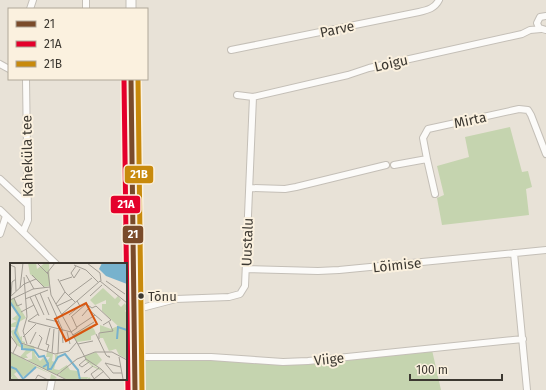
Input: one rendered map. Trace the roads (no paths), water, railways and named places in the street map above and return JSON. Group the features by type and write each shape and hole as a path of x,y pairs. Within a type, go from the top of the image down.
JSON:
{"street":[{"name":"Parve","path":"231,50 419,12 430,9 439,0"},
{"path":"543,16 546,9"},
{"name":"Loigu","path":"253,97 348,75 369,68 522,34 530,30 543,16"},
{"path":"537,23 543,30"},
{"name":"Loigu","path":"530,30 543,30"},
{"name":"Kaheküla tee","path":"23,232 28,220 26,80"},
{"path":"131,80 130,309 135,390"},
{"path":"237,95 253,97"},
{"name":"Uustalu","path":"130,309 176,299 229,297 240,294 245,286 247,269 253,97"},
{"name":"Mirta","path":"435,194 423,138 428,129 519,109 528,110 543,139 546,154"},
{"path":"394,165 427,159"},
{"path":"250,188 285,189 386,165"},
{"path":"0,179 27,204"},
{"path":"0,210 55,263"},
{"path":"0,234 6,216"},
{"name":"Lõimise","path":"247,269 318,271 339,270 546,250"},
{"path":"514,253 527,390"},
{"name":"Viige","path":"134,357 211,357 283,362 308,362 522,339"},
{"path":"50,390 52,380"}],"place":[{"name":"Tõnu","path":"141,296"}]}
